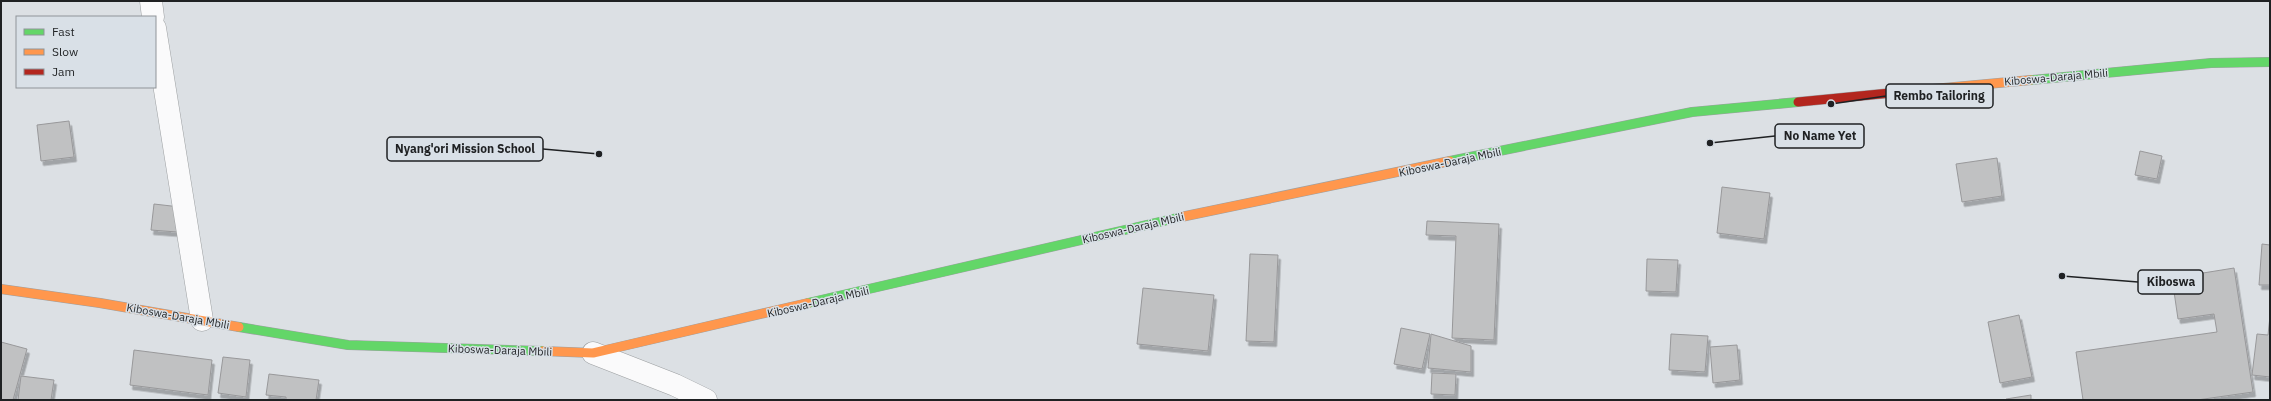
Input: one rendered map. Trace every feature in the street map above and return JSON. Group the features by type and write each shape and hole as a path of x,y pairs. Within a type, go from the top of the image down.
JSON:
{"main road":[{"name":"Kiboswa-Daraja Mbili","path":"1,289 202,320 348,345 593,353 1139,226 1692,112 2211,63 2270,62"}],"street":[{"path":"151,1 153,16"},
{"path":"156,34 202,320"},
{"path":"593,353 706,400"}],"building":[{"path":"69,121 74,157 41,161 37,125"},
{"path":"2140,151 2162,156 2157,179 2135,175"},
{"path":"1997,158 2002,196 1962,202 1956,164"},
{"path":"1722,187 1770,193 1764,239 1717,233"},
{"path":"154,204 180,207 177,232 151,230"},
{"path":"1427,221 1499,224 1494,340 1452,338 1456,236 1426,235"},
{"path":"2262,244 2270,245 2270,285 2259,285"},
{"path":"1250,254 1278,255 1274,342 1246,341"},
{"path":"1647,259 1678,260 1676,292 1646,291"},
{"path":"2234,268 2253,392 2197,400 2083,400 2076,352 2217,332 2214,314 2178,319 2172,278"},
{"path":"1143,288 1214,295 1208,351 1137,344"},
{"path":"2019,315 2032,377 2000,383 1988,322"},
{"path":"2270,316 2270,377 2252,375 2257,334 2268,335"},
{"path":"1401,328 1430,334 1422,369 1394,364"},
{"path":"1431,334 1471,346 1471,372 1428,368"},
{"path":"1671,334 1708,336 1705,372 1669,370"},
{"path":"1,342 27,349 13,400 1,400"},
{"path":"1737,345 1740,380 1713,383 1710,347"},
{"path":"134,350 212,360 208,395 130,385"},
{"path":"223,357 250,360 246,397 218,393"},
{"path":"1432,373 1456,374 1455,395 1431,394"},
{"path":"269,374 319,380 316,400 286,400 286,397 266,395"},
{"path":"21,376 54,380 51,400 18,400"},
{"path":"2031,395 2031,400 2006,399"}],"traffic: fast":[{"path":"2031,80 2211,63 2270,62"},
{"path":"1450,161 1692,112 1798,102"},
{"path":"808,303 1181,217"},
{"path":"239,327 348,345 543,351"}],"traffic: slow":[{"path":"1911,91 2031,80"},
{"path":"1181,217 1450,161"},
{"path":"1,289 100,303 239,327"},
{"path":"543,351 593,353 808,303"}],"traffic: jam":[{"path":"1798,102 1911,91"}],"place":[{"name":"Rembo Tailoring","path":"1831,104"},
{"name":"No Name Yet","path":"1710,143"},
{"name":"Nyang'ori Mission School","path":"599,154"},
{"name":"Kiboswa","path":"2062,276"}]}
